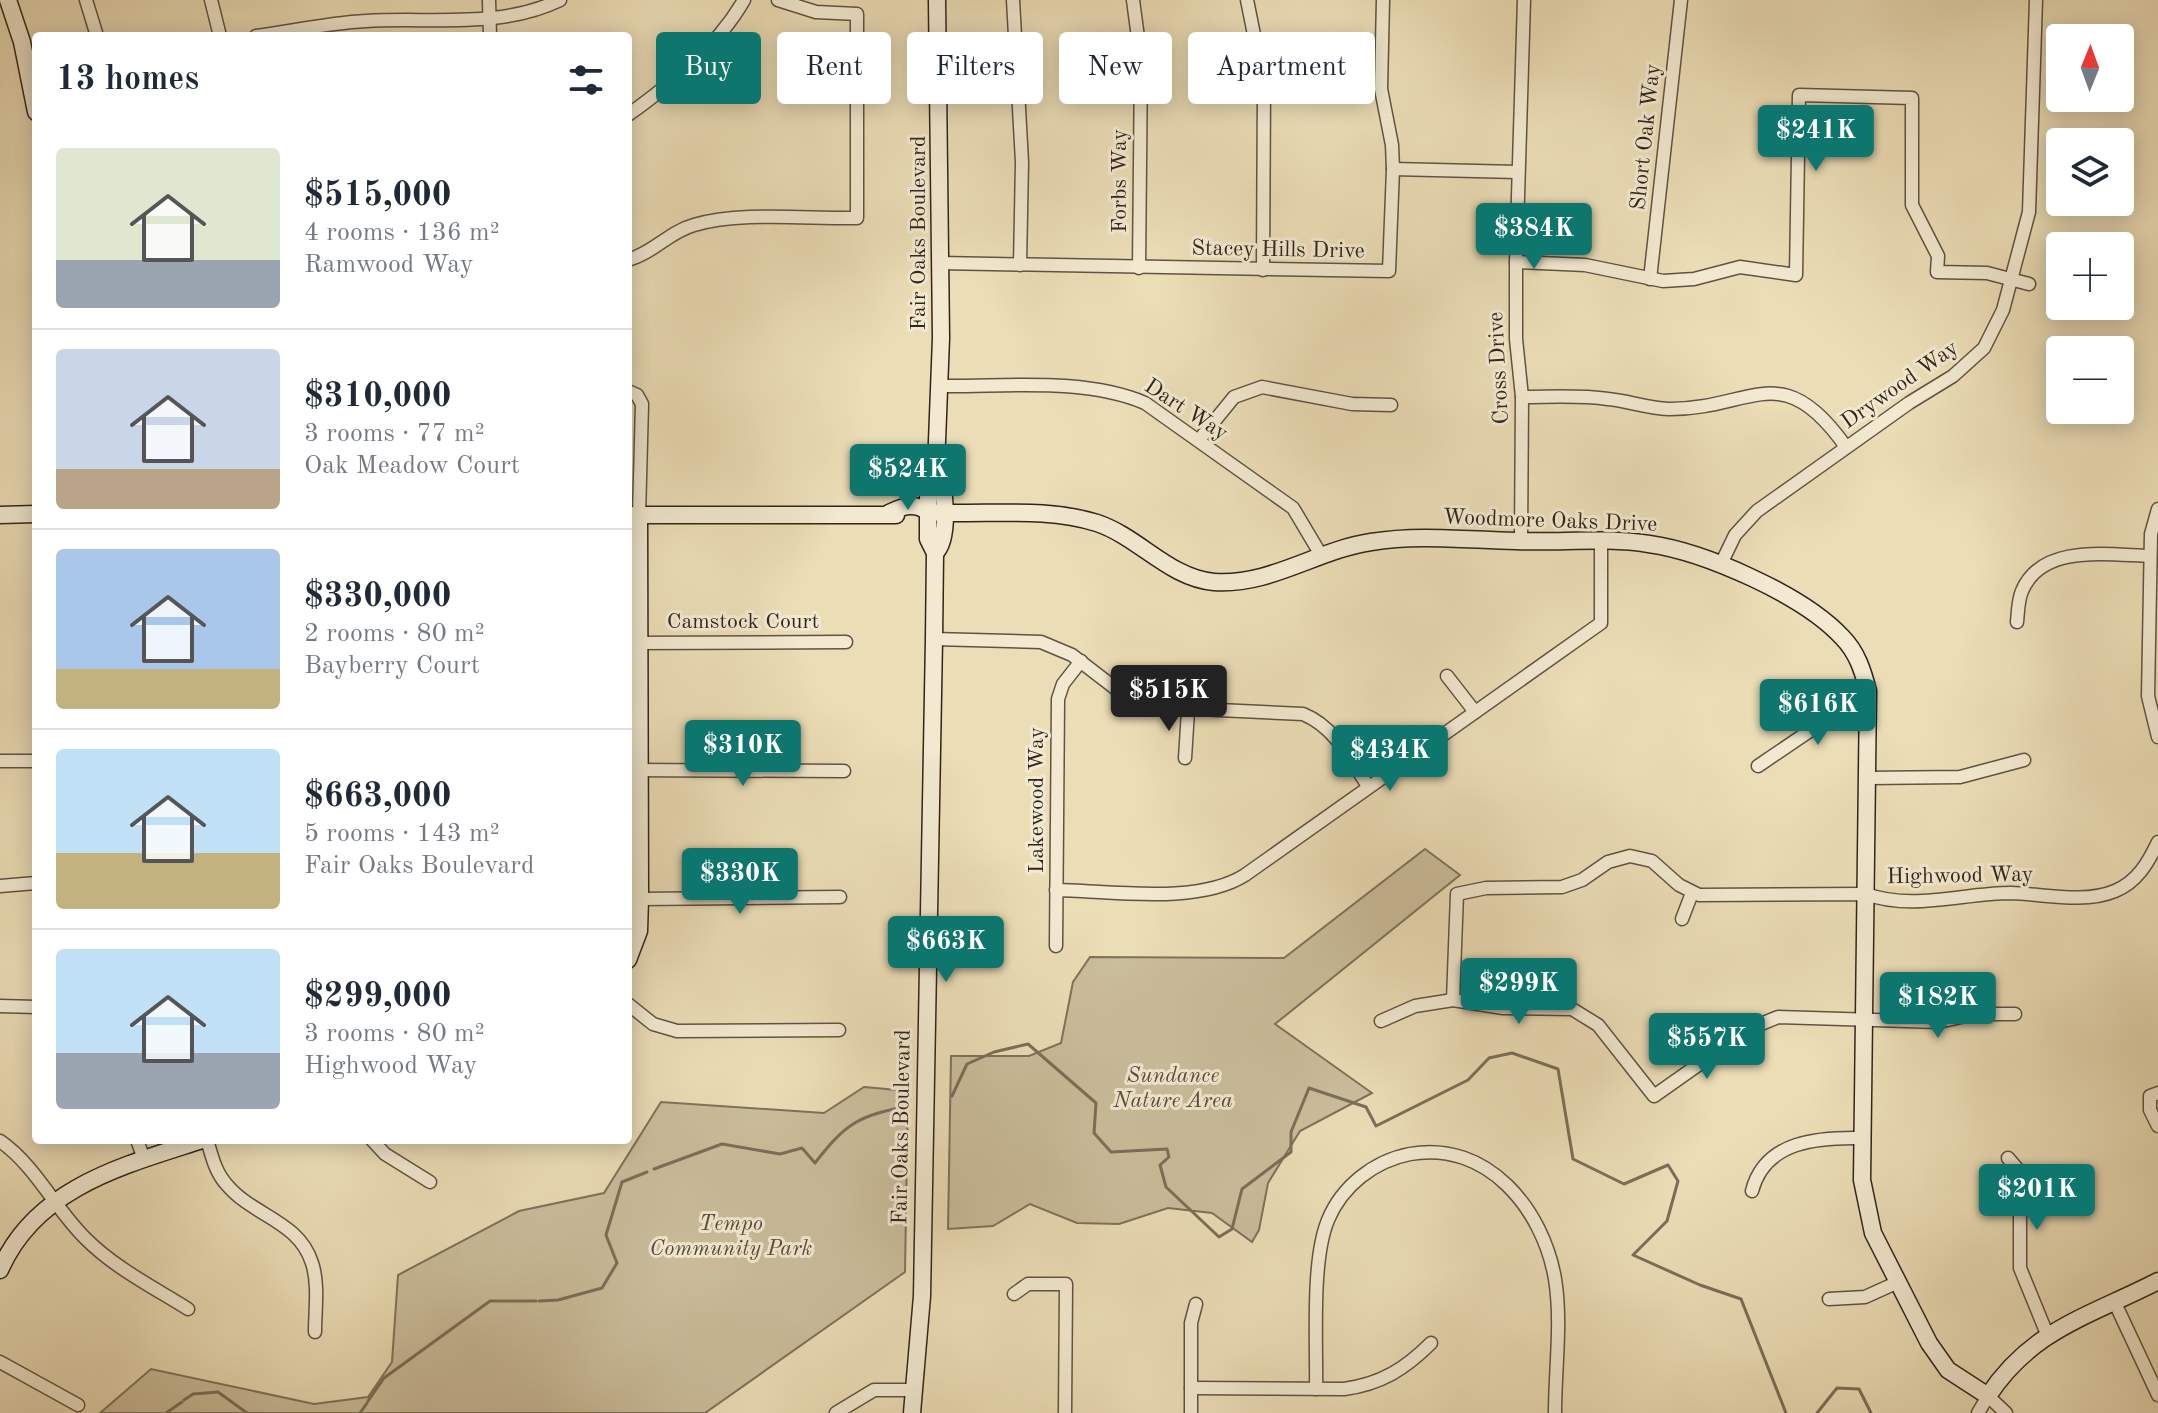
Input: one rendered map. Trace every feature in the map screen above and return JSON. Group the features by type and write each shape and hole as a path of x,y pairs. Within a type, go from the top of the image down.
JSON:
{"street":[{"path":"8,0 22,42 32,92"},
{"path":"86,0 96,32"},
{"path":"211,0 219,32"},
{"path":"489,0 490,32"},
{"path":"286,32 369,21 489,19 529,12 560,0"},
{"path":"721,32 744,0"},
{"path":"632,259 645,254 683,229 712,221 857,218 857,14 816,12 778,0"},
{"name":"Fair Oaks Boulevard","path":"912,1413 922,1296 935,553 943,542 936,513 944,485 936,467 940,386 937,0"},
{"path":"1013,0 1022,162 1020,265"},
{"name":"Forbs Way","path":"1133,0 1141,60 1139,268"},
{"path":"1247,0 1264,84 1263,270"},
{"path":"1383,0 1381,89 1392,145 1393,169 1517,172"},
{"name":"Cross Drive","path":"1521,541 1522,397 1516,339 1516,262 1524,0"},
{"name":"Short Oak Way","path":"1650,279 1681,0"},
{"name":"Drywood Way","path":"1721,564 1735,535 1757,511 1953,376 1979,354 2003,310 2032,195 2036,0"},
{"path":"368,32 369,21"},
{"path":"632,112 656,92"},
{"path":"1516,262 1585,265 1676,282 1740,267 1796,275 1799,95 1912,98 1912,205 1938,256 1937,272 2011,277 2029,284"},
{"name":"Stacey Hills Drive","path":"940,263 1389,271 1393,169"},
{"name":"Dart Way","path":"940,386 1107,390 1145,403 1293,508 1321,555"},
{"path":"1199,440 1234,397 1262,387 1352,404 1391,405"},
{"path":"632,393 642,404 634,515 635,770 640,899 639,931 632,949"},
{"path":"1522,397 1604,398 1686,409 1748,394 1777,394 1816,409 1846,447"},
{"path":"2158,509 2150,556 2148,703 2158,737"},
{"name":"Woodmore Oaks Drive","path":"634,515 889,513 919,518 936,513 1038,514 1094,522 1128,537 1174,570 1215,582 1261,578 1321,555 1397,539 1601,540 1668,547 1721,564 1812,612 1842,637 1864,674 1869,705 1862,1180 1867,1216 1896,1283 1938,1357 1948,1370 1988,1396"},
{"path":"0,515 32,514"},
{"path":"1056,890 1195,892 1225,887 1601,623 1601,540"},
{"path":"2017,622 2025,585 2052,562 2078,554 2150,556"},
{"path":"934,639 1041,642 1081,661 1110,685 1139,702 1188,711 1303,714 1324,725 1335,737 1368,786"},
{"name":"Camstock Court","path":"635,642 846,642"},
{"name":"Lakewood Way","path":"1056,946 1058,699 1067,677 1081,661"},
{"path":"1447,676 1475,712"},
{"path":"1758,766 1836,713 1869,705"},
{"path":"1185,758 1188,711"},
{"path":"1868,778 1960,777 2024,760"},
{"path":"0,761 32,761"},
{"path":"635,770 844,771"},
{"name":"Highwood Way","path":"1692,893 1706,896 1754,892 1866,894 1882,900 1955,901 2009,893 2096,896 2129,883 2148,863 2158,842"},
{"path":"1453,1000 1457,894 1486,888 1562,887 1582,880 1615,859 1630,856 1658,864 1692,893 1682,919"},
{"path":"0,886 32,883"},
{"path":"640,899 840,897"},
{"path":"1381,1021 1415,1006 1453,1000 1503,1008 1572,1009 1598,1025 1654,1096 1761,1022 1787,1016 1939,1022 1974,1014 2015,1014"},
{"path":"0,1006 32,1007"},
{"path":"632,1007 653,1024 677,1031 839,1030"},
{"path":"2158,1093 2150,1096 2150,1110 2158,1126"},
{"path":"1752,1191 1759,1172 1797,1143 1819,1137 1863,1138"},
{"path":"0,1141 17,1155 85,1238 113,1262 188,1309"},
{"path":"138,1144 144,1159"},
{"path":"0,1270 21,1236 55,1202 77,1186 191,1144"},
{"path":"206,1144 230,1189 287,1227 308,1251 315,1276 315,1332"},
{"path":"376,1144 385,1154 430,1182"},
{"path":"1316,1389 1320,1249 1333,1210 1361,1177 1387,1161 1415,1153 1446,1153 1475,1162 1505,1182 1523,1203 1546,1251 1556,1289 1555,1413"},
{"path":"2008,1158 2020,1172 2020,1268 2047,1334"},
{"path":"1978,1413 2019,1356 2047,1334 2158,1281"},
{"path":"1829,1299 1865,1297 1896,1283"},
{"path":"1014,1294 1028,1284 1066,1284 1065,1413"},
{"path":"2115,1303 2158,1395"},
{"path":"1191,1413 1191,1323 1196,1304"},
{"path":"1191,1388 1344,1389 1385,1380 1431,1343"},
{"path":"0,1362 78,1405"},
{"path":"836,1413 874,1390 914,1390"},
{"path":"1988,1396 2006,1413"}],"green space":[{"name":"Sundance Nature Area","path":"1425,849 1460,875 1275,1024 1372,1093 1300,1131 1268,1183 1259,1230 1252,1242 1212,1213 1168,1208 1119,1224 1077,1223 1030,1204 993,1226 948,1229 951,1056 1029,1056 1061,1043 1073,982 1090,957 1284,958"},
{"name":"Tempo Community Park","path":"864,1087 908,1091 905,1272 705,1413 100,1413 151,1369 314,1404 368,1397 392,1362 398,1275 519,1211 604,1193 661,1102 824,1113"}],"waterway":[{"path":"952,1096 967,1064 994,1052 1028,1044 1096,1103 1094,1133 1111,1152 1167,1149 1169,1157 1160,1165 1166,1187 1219,1237 1232,1229 1242,1189 1291,1152 1291,1132 1309,1088 1366,1107 1376,1126 1468,1080 1489,1058 1512,1053 1558,1069 1573,1159 1624,1184 1668,1165 1678,1181 1667,1221 1633,1255 1700,1285 1741,1299 1786,1413"},
{"path":"654,1169 722,1144 780,1154 802,1148 815,1163 854,1123 908,1106"},
{"path":"539,1301 558,1300 602,1288 617,1263 606,1235 622,1182 647,1172"},
{"path":"368,1401 384,1378 490,1301 536,1301"},
{"path":"1817,1413 1837,1388 1859,1389 1871,1413"},
{"path":"184,1400 193,1394 218,1392 247,1413"},
{"path":"166,1413 182,1402"},
{"path":"360,1413 367,1403"}]}
